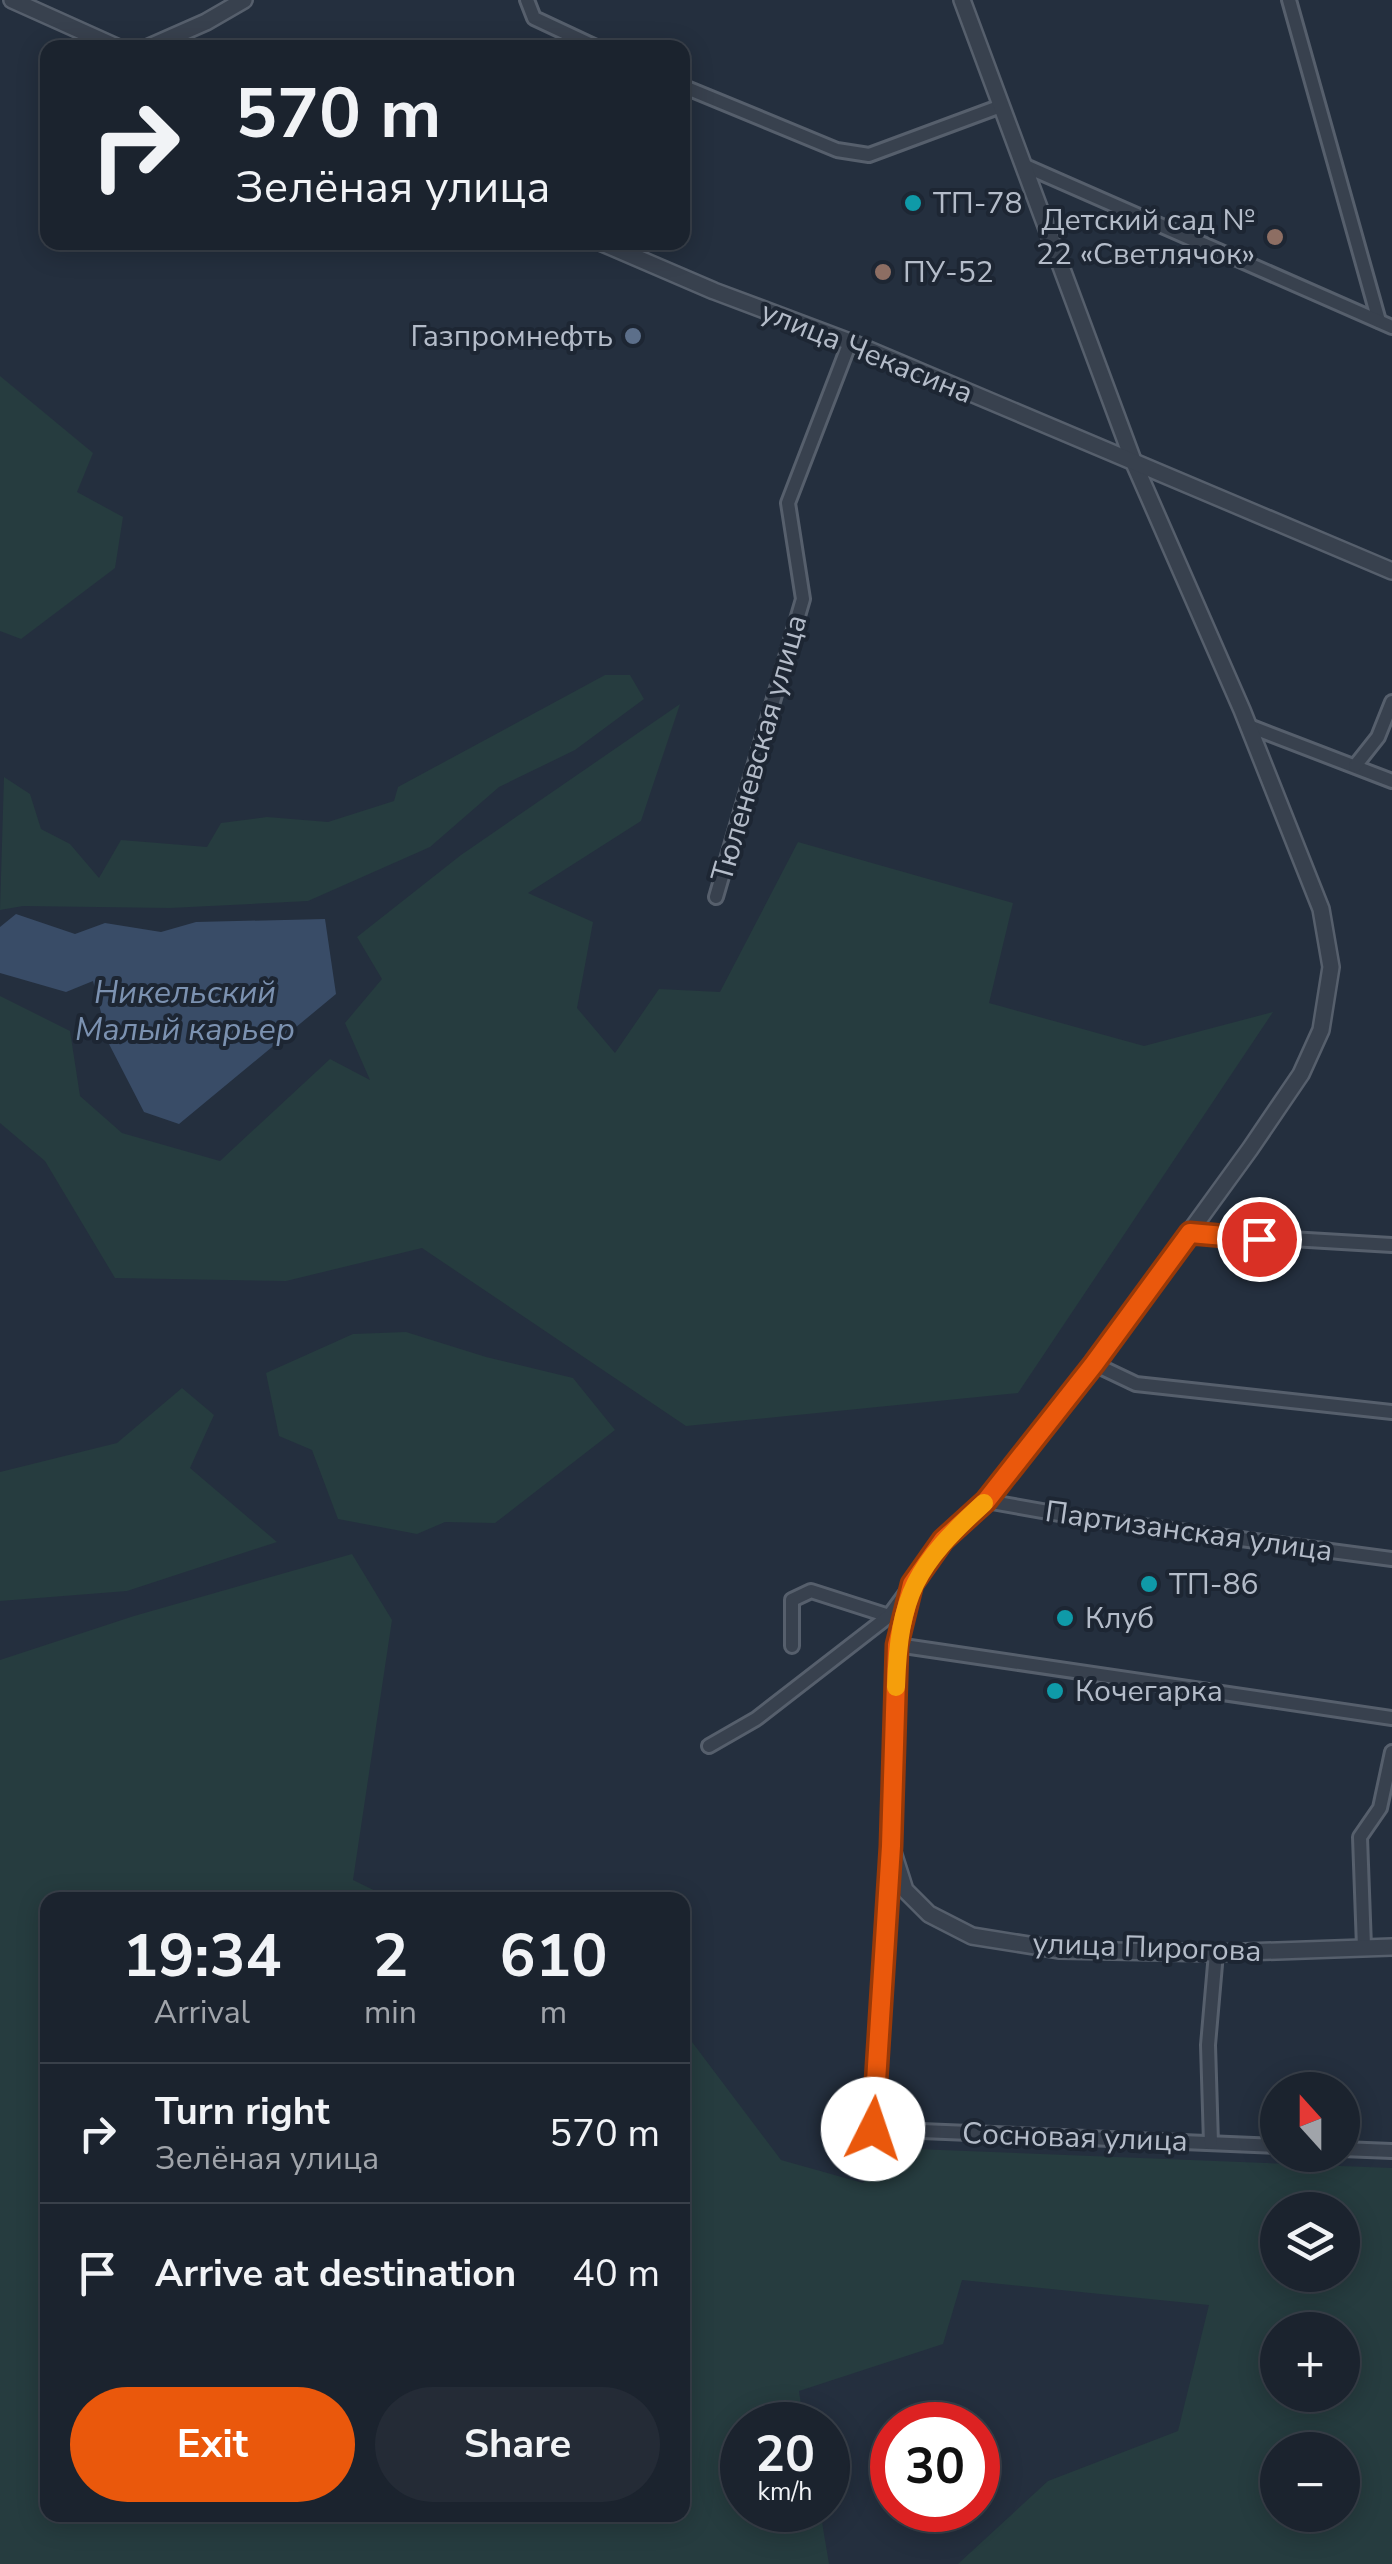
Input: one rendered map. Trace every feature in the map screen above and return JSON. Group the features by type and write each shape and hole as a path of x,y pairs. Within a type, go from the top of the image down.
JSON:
{"street":[{"path":"12,0 101,40"},
{"path":"165,40 244,0"},
{"path":"527,0 534,18 581,40"},
{"path":"709,1746 756,1720 889,1616 943,1540 986,1501 1094,1364 1190,1233 1301,1074 1325,1016 1331,967 1322,909 1134,463 962,0"},
{"path":"1289,0 1386,324"},
{"path":"690,89 837,150 868,155 1001,106"},
{"path":"1023,165 1386,324"},
{"name":"улица Чекасина","path":"619,250 850,342 1392,572"},
{"name":"Тюленевская улица","path":"716,898 803,600 788,503 850,342"},
{"path":"1355,766 1378,737 1392,702"},
{"path":"1248,726 1392,781"},
{"path":"1190,1233 1392,1246"},
{"path":"1094,1364 1136,1384 1392,1412"},
{"name":"Партизанская улица","path":"986,1501 1082,1518 1392,1559"},
{"path":"891,1846 897,1645 912,1584"},
{"path":"792,1646 792,1600 811,1591 889,1616"},
{"path":"897,1645 1392,1718"},
{"path":"1364,1947 1360,1837 1380,1808 1392,1752"},
{"name":"улица Пирогова","path":"891,1846 904,1890 930,1914 972,1936 1060,1950 1216,1953 1392,1946"},
{"name":"Сосновая улица","path":"891,1846 873,2129 1260,2145"},
{"path":"1211,2143 1208,2045 1216,1953"},
{"path":"1360,2149 1392,2150"}],"green space":[{"path":"0,376 93,453 77,492 123,517 115,568 21,639 0,631"},
{"path":"605,675 630,675 644,699 575,750 499,787 430,847 308,901 170,908 23,906 0,910 4,777 30,794 41,829 70,844 99,878 121,840 207,847 221,823 267,817 328,822 394,801 398,787"},
{"path":"680,704 641,821 528,893 593,922 577,1008 615,1053 659,989 720,992 798,842 1013,903 989,1003 1144,1046 1273,1012 1018,1393 686,1426 422,1248 286,1281 115,1278 45,1161 0,1123 0,996 70,1031 80,1096 122,1133 220,1161 330,1059 370,1080 345,1023 382,979 357,937 461,855"},
{"path":"406,1332 573,1378 615,1430 495,1523 445,1522 417,1534 338,1519 312,1450 279,1436 266,1373 353,1334"},
{"path":"182,1388 214,1415 190,1468 277,1542 127,1591 0,1601 0,1472 117,1443"},
{"path":"352,1554 392,1620 353,1880 378,1892 40,1892 40,2522 690,2522 690,2039 781,2160 863,2183 890,2148 1260,2163 1260,2172 1360,2172 1360,2167 1392,2168 1392,2564 958,2564 993,2532 1000,2532 1000,2525 1048,2481 1178,2431 1209,2305 962,2280 943,2344 799,2391 801,2402 720,2402 720,2532 824,2532 829,2564 0,2564 0,1660 134,1616"}],"water":[{"name":"Никельский Малый карьер","path":"16,914 75,934 105,923 161,932 196,922 325,919 336,994 179,1124 144,1112 109,1044 93,981 66,992 0,973 0,927"}],"slow traffic":[{"path":"896,1687 897,1645 912,1584 943,1540 984,1503"}],"place":[{"name":"ТП-78","path":"913,203"},
{"name":"Детский сад № 22 «Светлячок»","path":"1275,237"},
{"name":"ПУ-52","path":"883,272"},
{"name":"Газпромнефть","path":"633,336"},
{"name":"ТП-86","path":"1149,1584"},
{"name":"Клуб","path":"1065,1618"},
{"name":"Кочегарка","path":"1055,1691"}],"route":[{"path":"873,2129 891,1846 897,1645 912,1584 943,1540 986,1501 1190,1233 1259,1239"}]}
